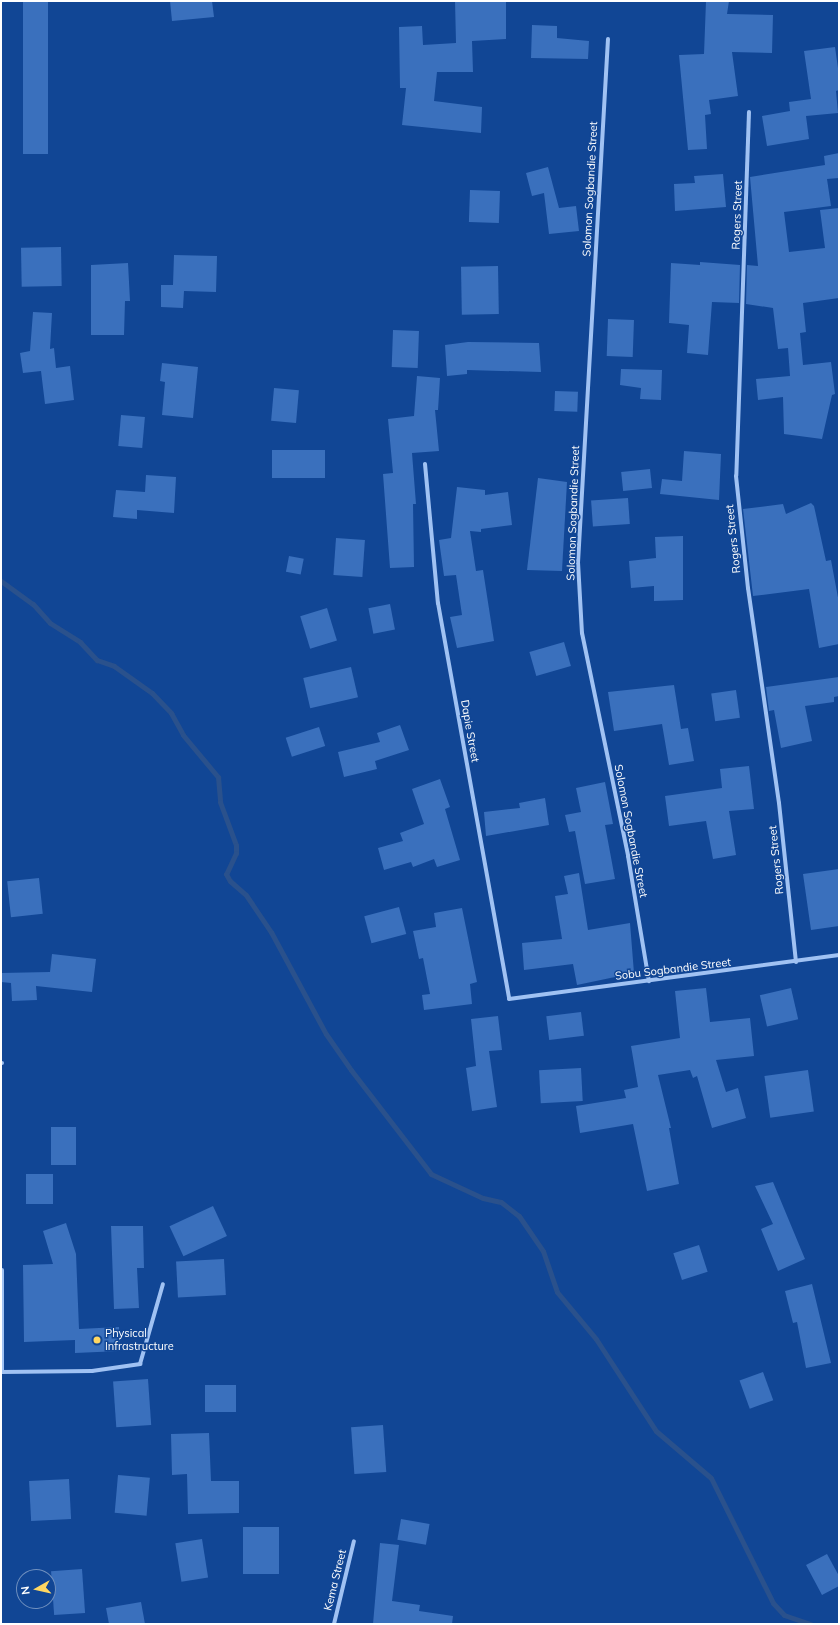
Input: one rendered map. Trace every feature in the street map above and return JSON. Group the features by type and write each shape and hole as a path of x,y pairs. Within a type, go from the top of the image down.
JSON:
{"street":[{"name":"Solomon Sogbandie Street","path":"608,39 578,562 582,633 628,856 649,981"},
{"name":"Rogers Street","path":"749,112 736,476 748,588 779,803 796,962"},
{"name":"Dapie Street","path":"425,464 438,603 509,999"},
{"name":"Sobu Sogbandie Street","path":"509,999 796,962 839,955"},
{"path":"2,1270 2,1372 92,1371 140,1364 163,1284"},
{"name":"Kema Street","path":"334,1624 354,1540"}],"building":[{"path":"23,1 48,1 48,154 23,154"},
{"path":"170,1 212,1 214,17 172,21"},
{"path":"455,1 506,1 506,39 472,41 473,72 437,72 434,101 482,107 481,133 402,125 406,88 400,88 399,27 422,26 423,45 456,43"},
{"path":"706,1 729,1 727,14 773,15 772,53 732,52 738,96 709,100 711,114 705,115 707,149 688,150 679,55 704,54"},
{"path":"532,25 557,26 557,38 589,41 588,59 531,58"},
{"path":"835,47 839,75 839,90 836,91 838,113 806,116 809,139 767,146 762,116 790,111 789,102 811,99 804,51"},
{"path":"839,153 839,178 827,179 831,206 784,212 789,252 825,248 820,210 839,208 839,298 803,303 806,332 800,333 803,365 831,362 835,394 832,395 822,439 784,434 783,397 758,400 756,379 790,376 788,348 778,349 773,308 746,304 747,265 758,266 750,177 825,165 824,156"},
{"path":"548,167 559,208 576,206 579,231 549,234 544,193 532,196 526,173"},
{"path":"723,174 726,207 675,211 674,184 695,183 694,176"},
{"path":"470,190 500,191 499,223 469,222"},
{"path":"61,247 62,286 22,287 21,248"},
{"path":"174,255 217,256 216,292 184,291 183,308 161,307 161,285 173,285"},
{"path":"700,262 740,265 739,303 712,302 708,355 687,353 689,325 669,323 671,263 700,265"},
{"path":"128,263 130,301 125,301 124,335 91,335 91,265"},
{"path":"498,266 499,314 462,315 461,267"},
{"path":"33,312 52,313 50,349 54,348 56,368 70,366 74,400 45,404 41,371 23,373 20,353 30,351"},
{"path":"608,319 634,320 633,357 607,356"},
{"path":"393,330 419,331 418,368 392,367"},
{"path":"468,342 539,343 541,372 467,370 467,374 447,376 445,345"},
{"path":"162,363 198,367 193,418 162,415 165,382 160,381"},
{"path":"621,369 662,370 661,400 640,399 641,388 620,385"},
{"path":"417,376 440,378 438,410 435,410 439,451 412,453 416,504 413,504 414,567 390,568 383,474 393,473 388,419 414,416"},
{"path":"274,388 299,390 296,423 271,421"},
{"path":"555,391 578,392 577,412 554,411"},
{"path":"121,415 145,417 142,448 118,446"},
{"path":"272,450 325,450 325,478 272,478"},
{"path":"684,451 721,454 719,500 660,494 662,479 682,481"},
{"path":"650,469 652,488 623,491 621,472"},
{"path":"146,475 176,477 174,513 137,510 137,519 113,517 116,490 145,492"},
{"path":"538,478 567,482 562,571 527,570"},
{"path":"457,487 485,490 485,495 508,492 512,525 481,529 481,532 470,531 476,571 483,570 494,641 457,648 450,617 462,615 456,575 444,576 439,540 451,538"},
{"path":"628,498 630,524 593,527 591,501"},
{"path":"811,503 814,506 826,561 831,560 839,603 839,644 819,648 809,589 753,596 743,509 783,504 786,514"},
{"path":"683,536 683,600 654,601 654,586 631,588 629,561 656,558 655,537"},
{"path":"336,538 365,540 362,577 333,575"},
{"path":"289,556 304,559 301,575 286,572"},
{"path":"390,604 395,630 373,634 368,608"},
{"path":"327,608 337,641 310,649 300,616"},
{"path":"564,642 571,666 536,676 529,652"},
{"path":"351,667 358,697 310,708 303,678"},
{"path":"839,677 839,696 834,697 834,702 805,706 812,741 781,748 774,710 769,711 766,687"},
{"path":"674,685 681,729 688,728 694,761 669,765 662,724 614,731 608,692"},
{"path":"736,690 740,718 715,721 711,693"},
{"path":"400,725 409,750 375,761 377,769 344,777 338,752 380,742 377,733"},
{"path":"319,727 325,746 292,757 286,738"},
{"path":"749,766 754,809 729,811 736,855 713,859 706,821 669,826 665,796 722,788 720,769"},
{"path":"440,779 450,807 445,809 460,860 437,867 434,859 413,867 411,862 384,870 378,848 403,841 400,833 424,824 412,789"},
{"path":"605,782 613,824 605,825 615,879 585,884 575,831 569,832 565,815 581,812 576,788"},
{"path":"545,798 549,825 486,836 484,812 520,808 519,803"},
{"path":"839,869 839,926 811,930 803,874"},
{"path":"579,873 588,930 630,923 634,973 577,985 573,964 524,970 522,943 562,939 555,896 568,894 564,876"},
{"path":"39,878 43,914 11,917 7,881"},
{"path":"399,907 406,934 371,943 364,916"},
{"path":"462,908 477,982 470,984 472,1004 424,1010 422,995 430,994 423,958 419,959 413,931 436,927 434,913"},
{"path":"52,954 96,959 92,992 36,986 37,1000 12,1001 11,983 1,982 1,973 50,972"},
{"path":"706,988 710,1022 750,1018 754,1056 716,1060 726,1092 738,1088 746,1118 712,1128 697,1076 693,1078 690,1070 658,1075 671,1128 669,1128 679,1184 647,1191 633,1124 580,1133 576,1106 626,1098 624,1090 638,1087 631,1046 680,1038 675,991"},
{"path":"791,988 798,1019 767,1026 760,995"},
{"path":"581,1012 584,1036 549,1040 546,1016"},
{"path":"498,1016 502,1050 489,1051 497,1107 472,1111 466,1068 476,1066 471,1019"},
{"path":"581,1068 583,1101 541,1103 539,1070"},
{"path":"808,1070 814,1112 770,1118 764,1076"},
{"path":"51,1127 76,1127 76,1165 51,1165"},
{"path":"26,1174 53,1174 53,1204 26,1204"},
{"path":"773,1182 805,1259 778,1271 761,1229 773,1224 755,1186"},
{"path":"213,1206 227,1236 183,1256 169,1226"},
{"path":"66,1223 76,1254 79,1329 119,1327 120,1351 75,1353 75,1340 24,1342 23,1265 53,1264 43,1231"},
{"path":"111,1226 143,1226 144,1268 137,1268 139,1308 114,1309"},
{"path":"699,1245 708,1272 682,1280 673,1253"},
{"path":"224,1259 226,1295 178,1297 176,1262"},
{"path":"812,1284 831,1363 806,1368 797,1322 793,1323 785,1291"},
{"path":"763,1372 773,1400 750,1409 740,1381"},
{"path":"148,1379 151,1425 116,1427 113,1381"},
{"path":"205,1385 236,1385 236,1412 205,1412"},
{"path":"383,1425 386,1472 354,1474 351,1427"},
{"path":"209,1433 211,1481 239,1481 239,1513 188,1514 187,1474 172,1475 171,1434"},
{"path":"118,1475 150,1478 147,1516 115,1513"},
{"path":"69,1479 71,1519 31,1521 29,1481"},
{"path":"401,1519 430,1524 426,1545 397,1540"},
{"path":"243,1527 279,1527 279,1574 243,1574"},
{"path":"202,1539 208,1578 181,1582 175,1543"},
{"path":"380,1543 399,1545 392,1601 420,1605 419,1611 453,1616 452,1624 373,1624"},
{"path":"827,1554 839,1576 839,1586 822,1595 806,1565"},
{"path":"82,1569 85,1613 54,1615 54,1609 56,1609 56,1571"},
{"path":"141,1602 145,1624 109,1624 106,1608"}],"waterway":[{"path":"1,581 33,604 50,623 80,642 97,660 114,666 152,693 171,713 183,735 218,777 220,802 236,845 236,853 226,874 230,881 246,895 271,932 326,1034 351,1070 431,1174 483,1198 501,1202 519,1216 543,1251 557,1292 596,1339 656,1431 711,1478 773,1603 784,1615 810,1624"}],"place":[{"name":"Physical Infrastructure","path":"97,1340"}]}
